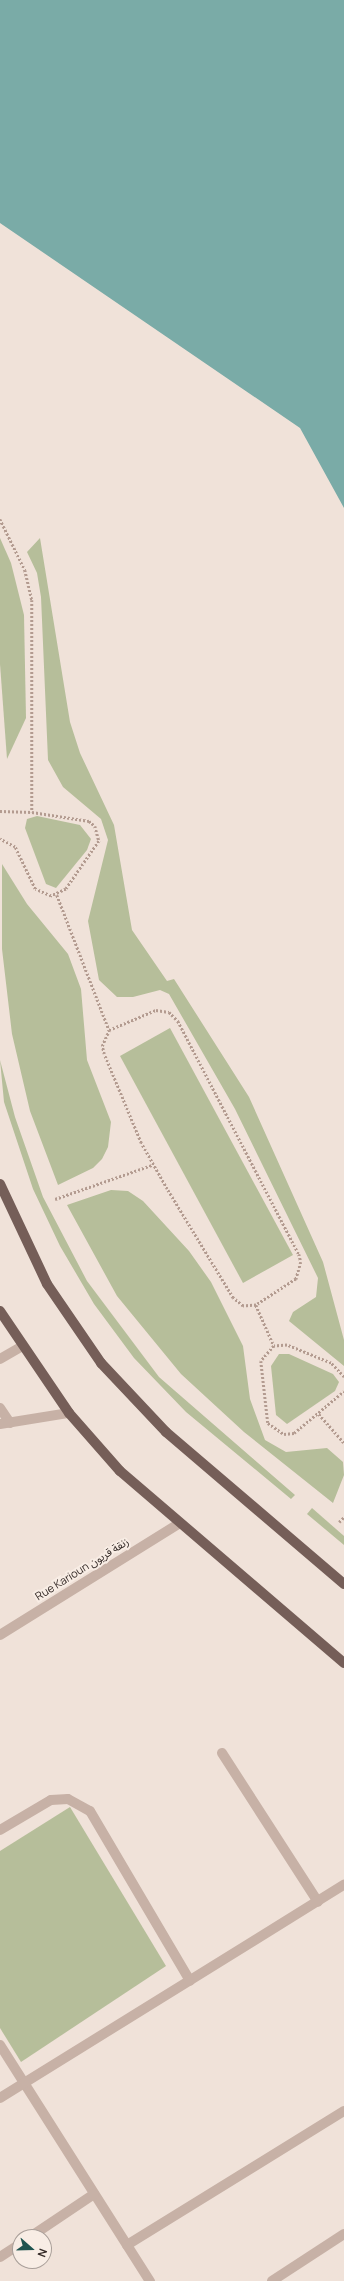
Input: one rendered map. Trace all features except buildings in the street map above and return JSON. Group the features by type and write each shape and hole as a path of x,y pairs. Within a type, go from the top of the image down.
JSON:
{"main road":[{"path":"0,1184 47,1284 101,1363 166,1432 344,1584"},
{"path":"0,1311 21,1347 69,1413 120,1471 178,1524 344,1663"}],"street":[{"path":"0,1358 21,1347"},
{"path":"0,1408 5,1424 69,1413"},
{"name":"Rue Karioun زنقة قريون","path":"0,1635 178,1524"},
{"path":"222,1753 318,1902"},
{"path":"0,1830 51,1800 68,1799 90,1811 190,1981"},
{"path":"0,2098 344,1885"},
{"path":"0,2045 150,2281"},
{"path":"127,2245 344,2111"},
{"path":"42,2229 94,2194"},
{"path":"272,2281 344,2234"},
{"path":"0,2257 12,2249"}],"path":[{"path":"0,520 25,570 32,600 32,812"},
{"path":"0,811 32,812 89,821 98,833 96,849 57,895"},
{"path":"0,839 15,847 39,893 57,895"},
{"path":"57,895 109,1030"},
{"path":"156,1010 169,1012 178,1021 299,1254 301,1262 296,1279 256,1305 243,1306 233,1298 152,1165 104,1054 102,1046 109,1030 156,1010"},
{"path":"55,1199 152,1165"},
{"path":"256,1305 274,1346"},
{"path":"344,1377 331,1363 287,1345 274,1346 264,1354 260,1367 268,1423 275,1431 294,1433 319,1414 344,1391"},
{"path":"319,1414 344,1443"},
{"path":"339,1522 344,1517"}],"green space":[{"path":"0,538 11,563 24,615 26,718 7,759 0,664"},
{"path":"40,538 70,722 80,753 114,825 132,930 167,981 174,979 249,1097 323,1262 344,1340 344,1366 289,1321 293,1312 316,1297 318,1278 235,1109 169,994 160,990 133,997 117,997 99,980 88,921 108,840 101,819 63,787 48,760 41,597 37,573 27,552"},
{"path":"37,816 80,825 91,839 87,850 56,888 46,884 25,828 27,819"},
{"path":"2,864 27,904 68,954 81,989 87,1060 111,1122 108,1147 102,1159 93,1168 58,1185 30,1111 12,1034 2,949"},
{"path":"170,1028 293,1255 243,1283 120,1056"},
{"path":"0,1060 15,1117 43,1197 87,1281 159,1377 295,1495 291,1499 186,1412 134,1358 94,1304 60,1246 33,1189 4,1102"},
{"path":"111,1190 128,1191 143,1201 189,1251 211,1282 243,1346 250,1399 265,1440 286,1452 327,1448 343,1462 344,1475 333,1503 244,1432 181,1374 117,1296 67,1205"},
{"path":"279,1354 289,1354 333,1374 339,1382 335,1391 287,1424 276,1415 271,1366"},
{"path":"312,1508 344,1536 344,1545 307,1514"},
{"path":"70,1807 166,1966 21,2062 0,2028 0,1851"}],"water":[{"path":"0,0 344,0 344,508 300,428 0,223"}]}
